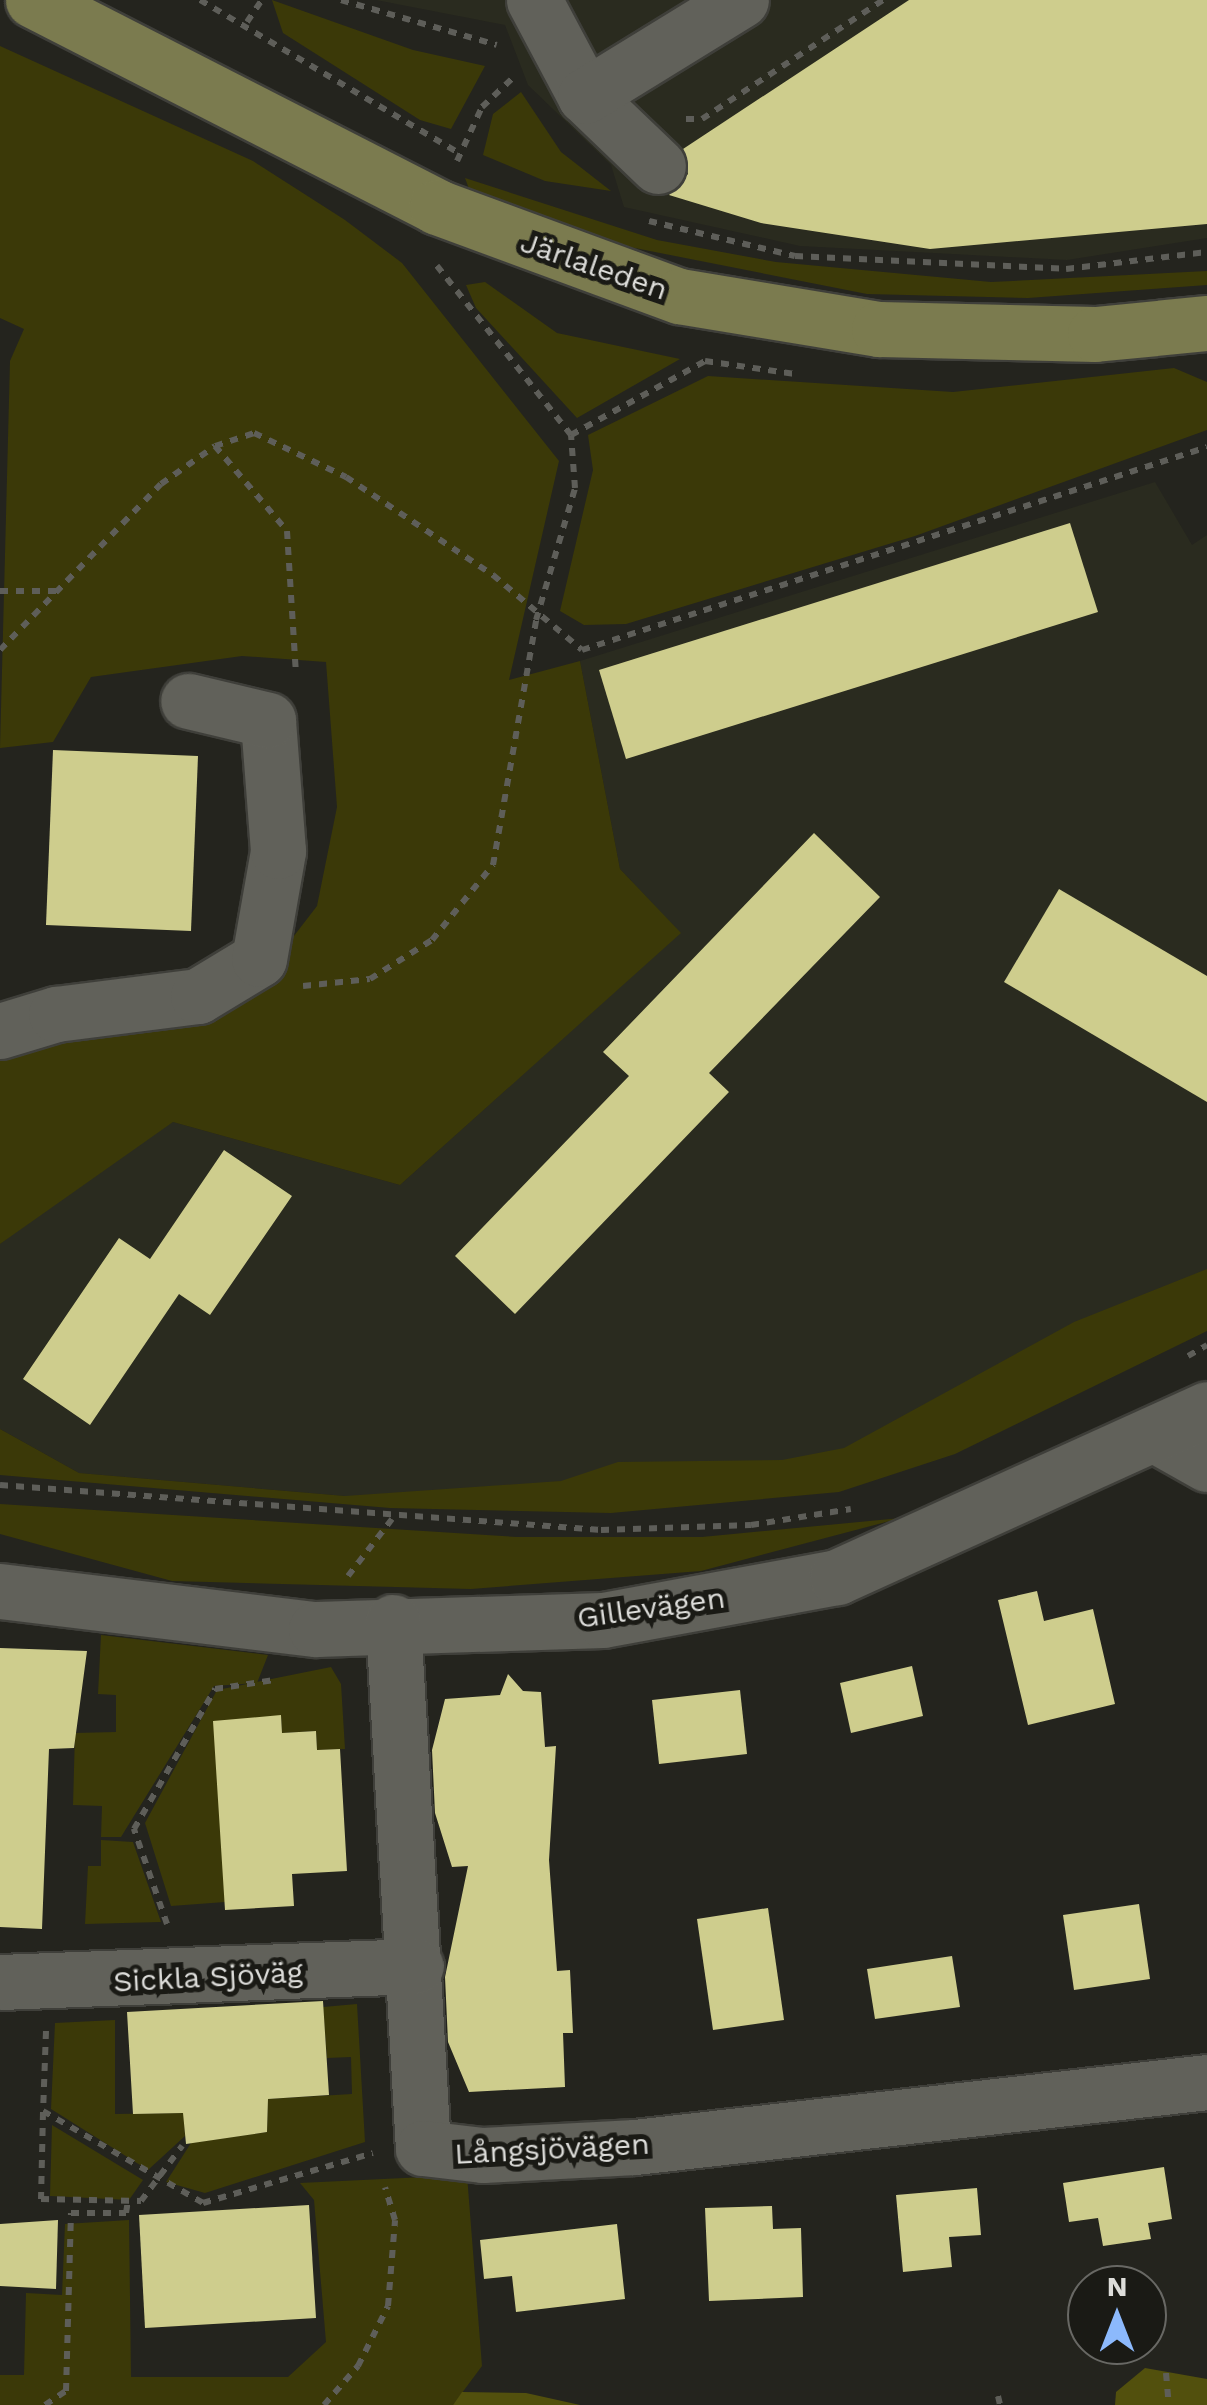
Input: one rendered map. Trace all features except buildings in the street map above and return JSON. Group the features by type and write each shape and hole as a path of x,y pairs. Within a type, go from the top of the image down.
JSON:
{"main road":[{"name":"Järlaleden","path":"32,0 437,207 660,291 878,329 1095,334 1207,323"}],"street":[{"path":"534,0 658,166"},
{"path":"603,88 741,0"},
{"path":"0,1031 56,1014 198,996 259,959 278,851 268,720 188,701"},
{"name":"Gillevägen","path":"0,1590 273,1626 603,1620 837,1577 1159,1436 1207,1409"},
{"path":"1159,1436 1207,1464"},
{"name":"Långsjövägen","path":"393,1622 416,1966 423,2148 444,2155 635,2147 1207,2082"},
{"name":"Sickla Sjöväg","path":"0,1982 416,1966"}],"path":[{"path":"247,22 262,0"},
{"path":"294,987 370,979 432,940 493,865 536,620 575,488 571,435 421,244 482,107 524,72 499,46 457,29 341,0"},
{"path":"603,88 678,119 702,119 883,0"},
{"path":"0,650 62,591 161,484 215,446 254,433 346,477 493,575 536,620 582,650 1207,447"},
{"path":"215,446 287,532 296,683 273,753"},
{"path":"0,591 62,591"},
{"path":"1171,1366 1207,1345"},
{"path":"0,1485 393,1518 601,1530 751,1524 863,1508"},
{"path":"346,1578 393,1518"},
{"path":"169,1930 134,1829 215,1689 293,1673"},
{"path":"47,2010 41,2199 141,2202 182,2146"},
{"path":"43,2111 155,2181 203,2203 375,2153"},
{"path":"324,2405 358,2366 388,2306 395,2220 385,2187"},
{"path":"44,2405 66,2391 71,2214 126,2214 128,2202"},
{"path":"1166,2373 1169,2405"}],"shaded area":[{"path":"272,0 413,50 485,66 451,129 420,120 283,33"},
{"path":"376,0 1207,0 1207,238 1067,260 800,246 624,207 611,165 528,85 505,25"},
{"path":"0,46 253,161 345,220 402,263 559,461 509,680 580,661 620,869 681,933 400,1185 173,1122 0,1244 0,1044 250,993 317,906 337,807 326,662 242,656 91,677 53,742 0,748 10,361 24,329 0,318"},
{"path":"521,92 561,152 611,191 545,181 483,155 493,114"},
{"path":"465,178 657,240 776,262 991,282 1207,271 1207,285 1028,298 867,294 549,231 472,197"},
{"path":"485,282 557,333 680,359 577,418 476,308 466,285"},
{"path":"1174,368 1207,382 1207,430 915,536 626,624 584,625 560,611 593,470 588,435 708,376 953,392"},
{"path":"1155,482 1192,545 1207,535 1207,1299 972,1427 647,1496 345,1496 79,1473 0,1429 0,1244 104,1162 173,1122 400,1185 680,933 620,869 580,661"},
{"path":"1207,1269 1207,1331 955,1454 839,1492 611,1513 390,1508 0,1475 0,1429 79,1473 345,1496 561,1481 618,1462 782,1460 844,1448 1074,1322"},
{"path":"0,1504 517,1537 702,1537 901,1518 701,1571 471,1589 172,1581 0,1534"},
{"path":"101,1635 268,1655 257,1683 214,1686 121,1837 101,1837 102,1806 73,1805 75,1733 116,1732 116,1695 98,1694"},
{"path":"331,1667 341,1684 345,1749 317,1750 316,1731 282,1733 281,1715 225,1902 171,1906 145,1823 217,1690"},
{"path":"101,1840 133,1842 161,1922 85,1924 88,1866 101,1866"},
{"path":"357,2004 365,2142 205,2193 166,2182 191,2143 267,2132 268,2099 352,2094 351,2057 327,2058 323,2007"},
{"path":"115,2020 115,2114 184,2113 185,2136 148,2170 51,2109 55,2023"},
{"path":"52,2125 143,2180 129,2200 50,2196"},
{"path":"467,2175 482,2366 453,2405 0,2405 0,2375 24,2375 26,2293 62,2295 65,2224 129,2220 131,2377 288,2377 326,2342 314,2200 300,2183"},
{"path":"1145,2368 1207,2379 1207,2405 1115,2405 1116,2392"},
{"path":"462,2392 526,2393 580,2405 453,2405"}]}
